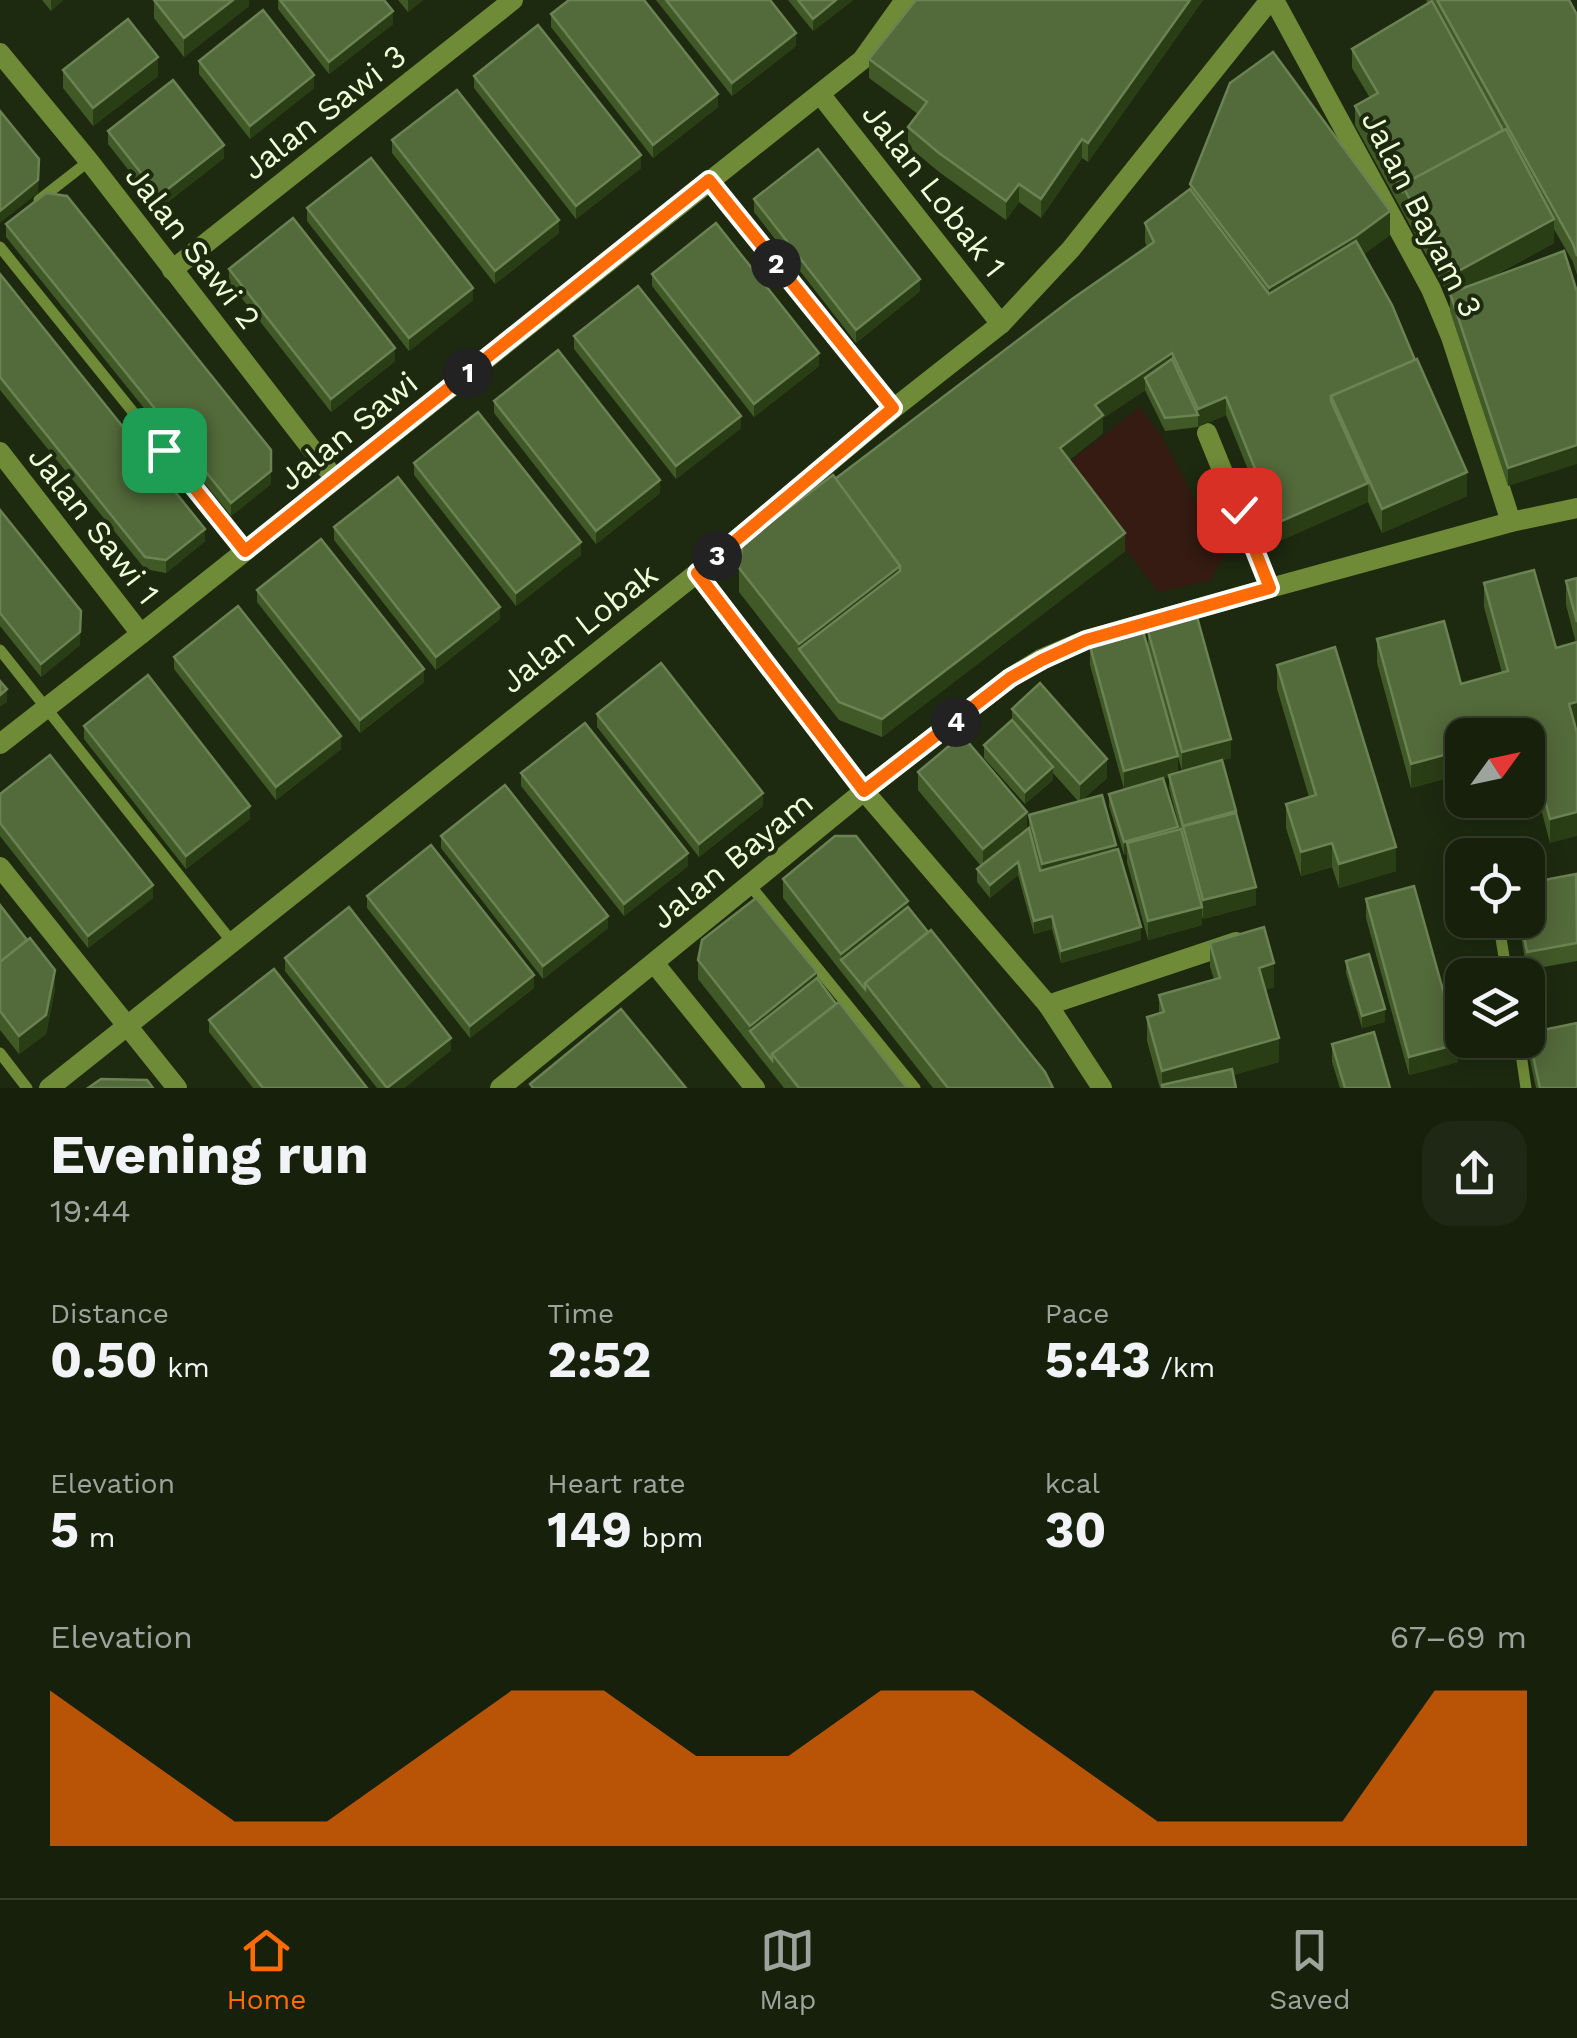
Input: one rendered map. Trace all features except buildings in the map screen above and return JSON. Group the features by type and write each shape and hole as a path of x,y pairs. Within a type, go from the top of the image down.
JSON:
{"street":[{"name":"Jalan Sawi 3","path":"172,270 513,0"},
{"name":"Jalan Sawi","path":"0,744 862,60 905,0"},
{"name":"Jalan Lobak","path":"49,1088 697,573 893,408 1001,324 1071,250 1272,0"},
{"name":"Jalan Bayam 3","path":"1272,0 1431,289 1452,337 1511,522"},
{"name":"Jalan Sawi 2","path":"0,53 89,160 335,479"},
{"name":"Jalan Lobak 1","path":"820,94 1001,324"},
{"path":"1208,433 1270,588"},
{"name":"Jalan Sawi 1","path":"0,452 141,634"},
{"name":"Jalan Bayam","path":"500,1088 864,791 1010,678 1042,660 1086,640 1511,522 1577,508"},
{"path":"697,573 864,791 1048,1005 1102,1088"},
{"path":"0,867 177,1088"},
{"path":"1048,1005 1242,940"},
{"path":"654,963 755,1088"}],"lane":[{"path":"30,207 89,160"},
{"path":"709,180 893,408"},
{"path":"0,247 245,551"},
{"path":"0,650 232,942"},
{"path":"749,884 915,1088"},
{"path":"0,1053 27,1088"},
{"path":"1522,1058 1526,1088"}],"shaded area":[{"path":"1140,407 1162,437 1224,556 1210,581 1158,592 1063,467"}],"route":[{"path":"164,450 245,551 709,180 893,408 697,573 864,791 1010,678 1042,660 1086,640 1270,588 1239,510"}]}
